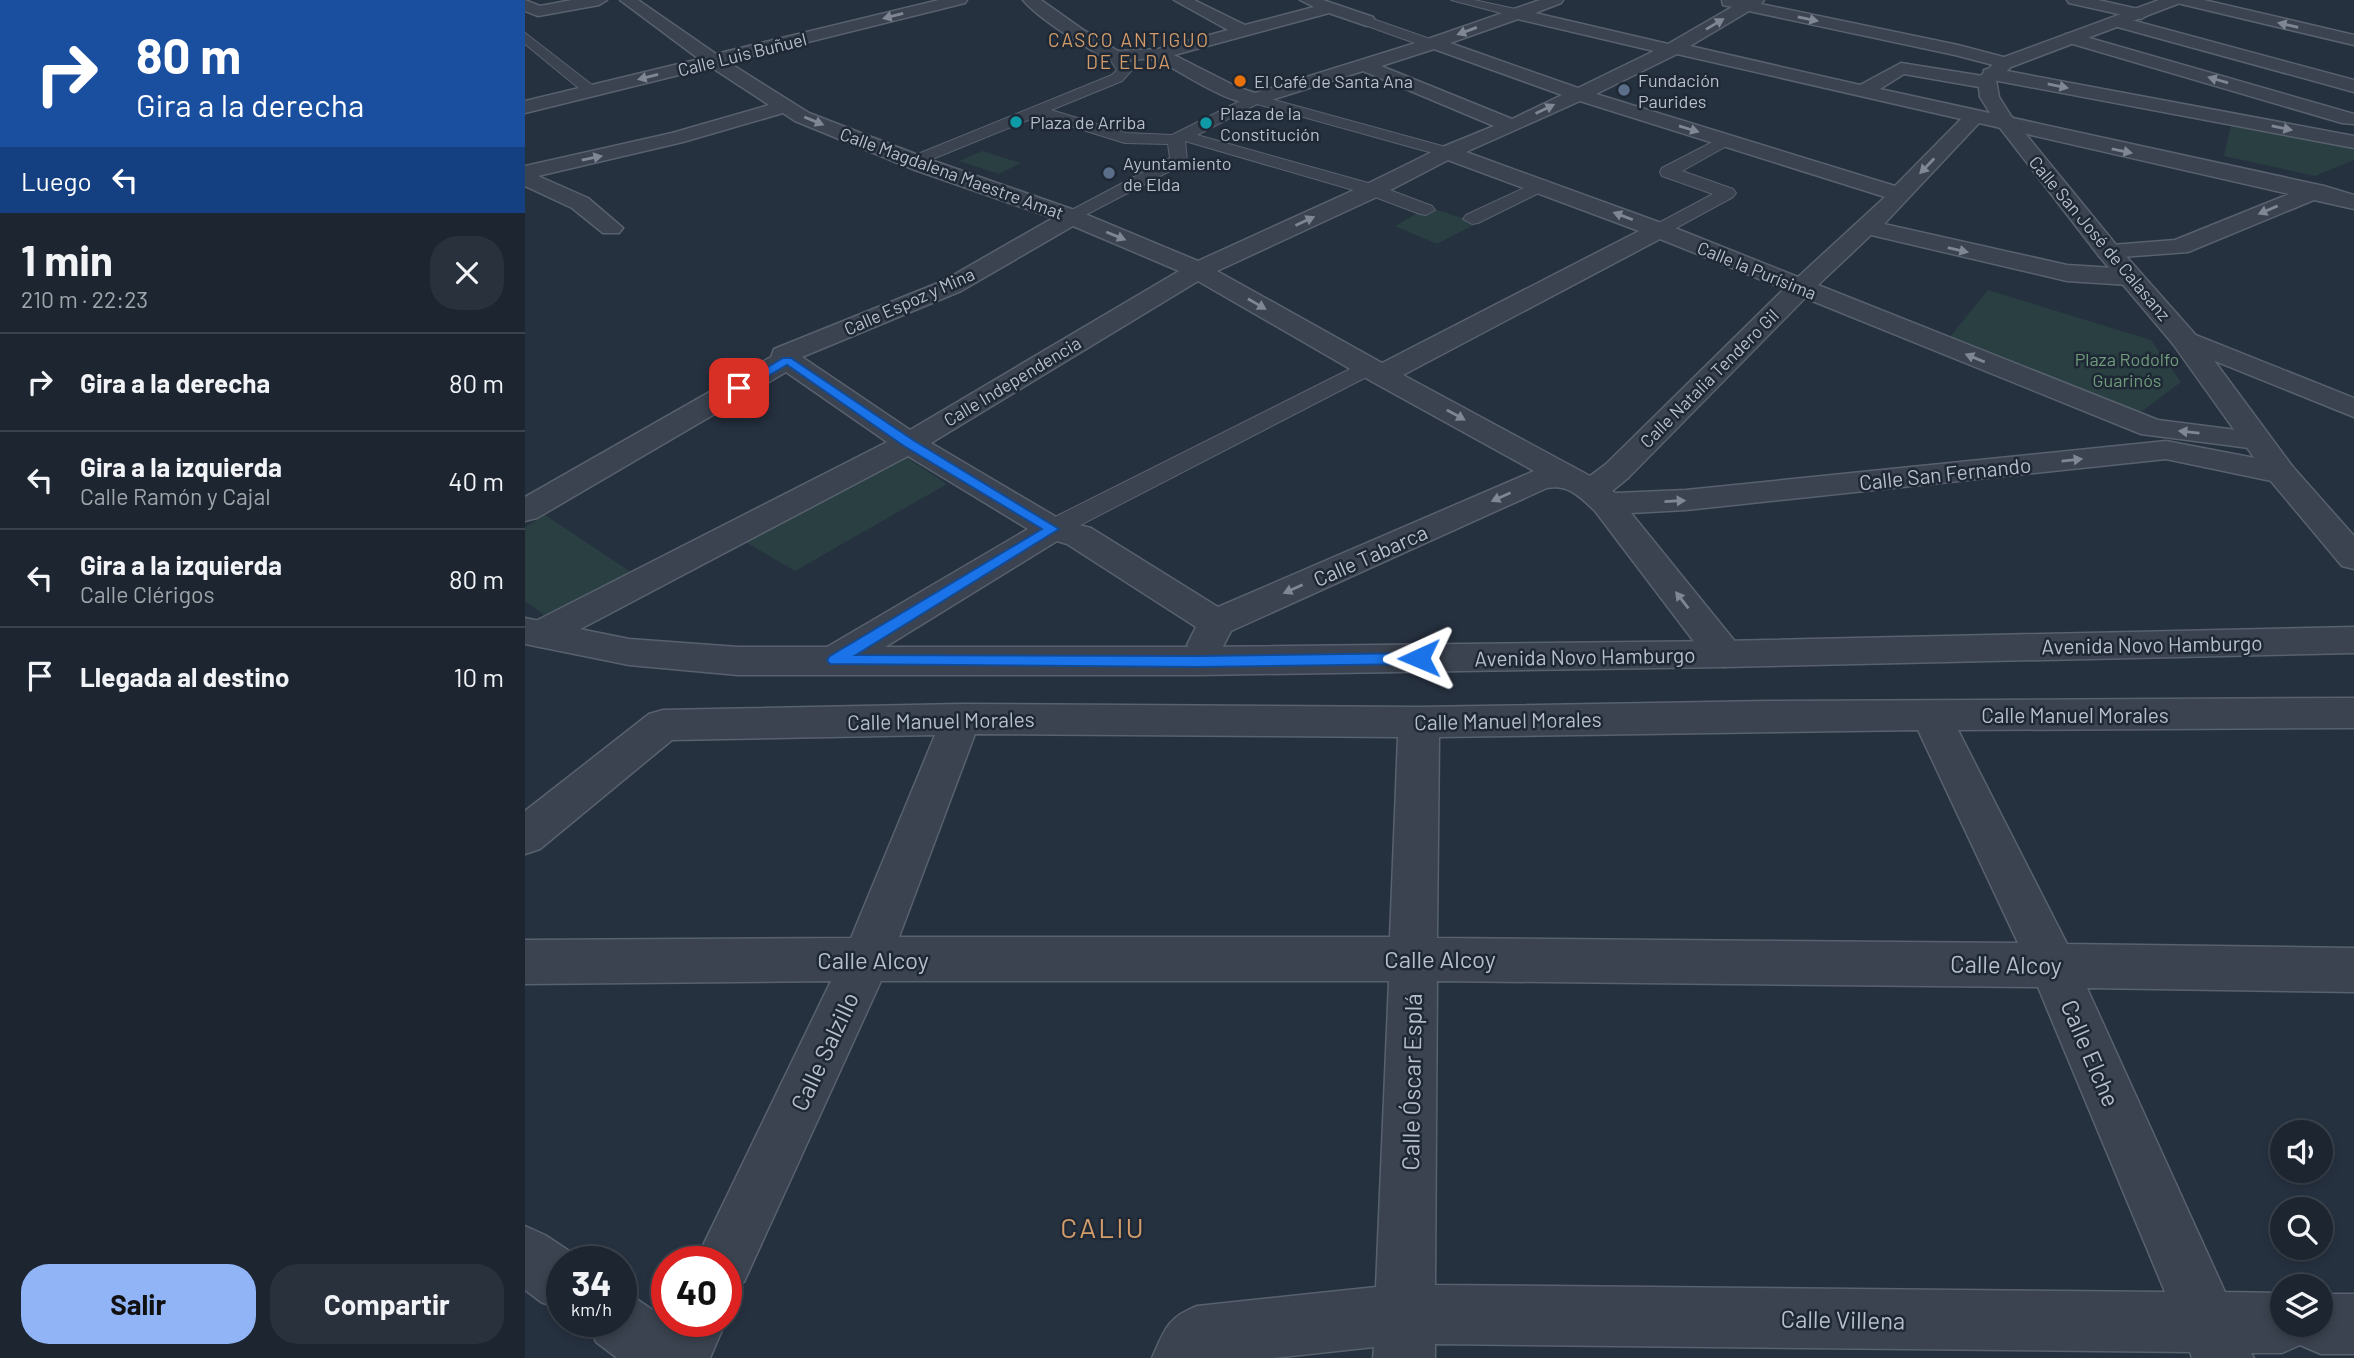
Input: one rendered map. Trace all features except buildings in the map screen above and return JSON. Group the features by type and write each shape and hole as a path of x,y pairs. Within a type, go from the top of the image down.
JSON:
{"street":[{"path":"529,10 599,0"},
{"name":"Calle Magdalena Maestre Amat","path":"628,0 714,61 802,117 914,161 1072,217 1198,270 1588,490"},
{"name":"Calle Luis Buñuel","path":"525,107 959,0"},
{"path":"914,161 1117,78 1124,71 1115,56 1076,33 1031,0"},
{"path":"1184,0 1245,32"},
{"path":"1308,0 1577,94 1900,195"},
{"path":"1457,0 2354,202"},
{"path":"1179,138 1255,99 1366,66 1555,0"},
{"path":"1717,0 1751,3 1958,50 1994,73"},
{"path":"2075,0 2354,86"},
{"path":"1994,73 2072,38 2174,0"},
{"path":"2183,0 2354,40"},
{"name":"Calle Independencia","path":"533,632 909,443 1198,270 1373,190 1447,152 1512,126 1672,49 1751,3"},
{"path":"1115,56 1158,54 1330,8"},
{"path":"525,37 591,91"},
{"path":"2072,38 2354,120"},
{"path":"1158,54 1230,91 1255,99"},
{"path":"1366,66 1512,126"},
{"path":"1863,91 1901,68 1994,73 2354,142"},
{"name":"Calle San José de Calasanz","path":"1994,73 1998,113 2129,277 2183,338 2281,473 2354,558"},
{"name":"Calle la Purísima","path":"1255,99 1447,152 1541,185 1659,230 2159,439 2257,440"},
{"path":"525,175 676,138 786,106"},
{"path":"1038,111 1125,138 1179,138 1373,190 1426,210"},
{"name":"Calle Natalia Tendero Gil","path":"1588,490 1617,471 1800,288 1868,227 1974,117"},
{"name":"Calle Espoz y Mina","path":"525,511 786,358 952,286 1179,160 1179,138"},
{"path":"835,660 1052,529 1727,194 1668,172 1727,140"},
{"path":"525,175 580,203 611,228"},
{"path":"2108,251 2179,247 2354,177"},
{"path":"1472,219 1541,185"},
{"path":"1868,227 2067,273 2129,277"},
{"path":"2183,338 2354,408"},
{"path":"786,358 909,443 1052,529 1079,536 1216,623 1198,661"},
{"name":"Calle San Fernando","path":"1588,490 1686,500 2159,439 2281,473"},
{"name":"Calle Tabarca","path":"1216,623 1538,480 1588,490"},
{"path":"1588,490 1724,654"},
{"name":"Avenida Novo Hamburgo","path":"533,632 629,652 738,661 1198,661 1724,654 2354,640"},
{"name":"Calle Manuel Morales","path":"525,836 663,725 961,719 1419,722 2354,713"},
{"name":"Calle Elche","path":"1931,715 2053,965 2215,1340"},
{"name":"Calle Salzillo","path":"732,1246 867,958 961,719"},
{"name":"Calle Óscar Esplá","path":"1404,1336 1419,722"},
{"name":"Calle Alcoy","path":"525,962 1414,957 2354,970"},
{"path":"525,1255 546,1270"},
{"path":"2333,1324 2354,1324"},
{"name":"Calle Villena","path":"1182,1358 1197,1336 2215,1340 2270,1326"},
{"path":"637,1336 668,1358"},
{"path":"679,1358 689,1337"}],"green space":[{"path":"2231,124 2354,148 2354,160 2315,176 2224,156"},
{"path":"982,151 1021,163 999,174 959,161"},
{"path":"1428,207 1477,223 1437,244 1395,226"},
{"name":"Plaza Rodolfo Guarinós","path":"1988,290 2151,340 2181,382 2140,413 1949,338"},
{"path":"904,456 947,484 795,571 742,540"},
{"path":"545,515 632,573 547,617 525,601 525,527"}],"place":[{"name":"El Café de Santa Ana","path":"1240,81"},
{"name":"Fundación Paurides","path":"1624,90"},
{"name":"Plaza de Arriba","path":"1016,122"},
{"name":"Plaza de la Constitución","path":"1206,123"},
{"name":"Ayuntamiento de Elda","path":"1109,173"}],"district":[{"name":"CASCO ANTIGUO DE ELDA","path":"1129,50"},
{"name":"CALIU","path":"1103,1227"}],"route":[{"path":"739,388 787,360 909,443 1052,529 835,660 1198,661 1419,658"}]}
